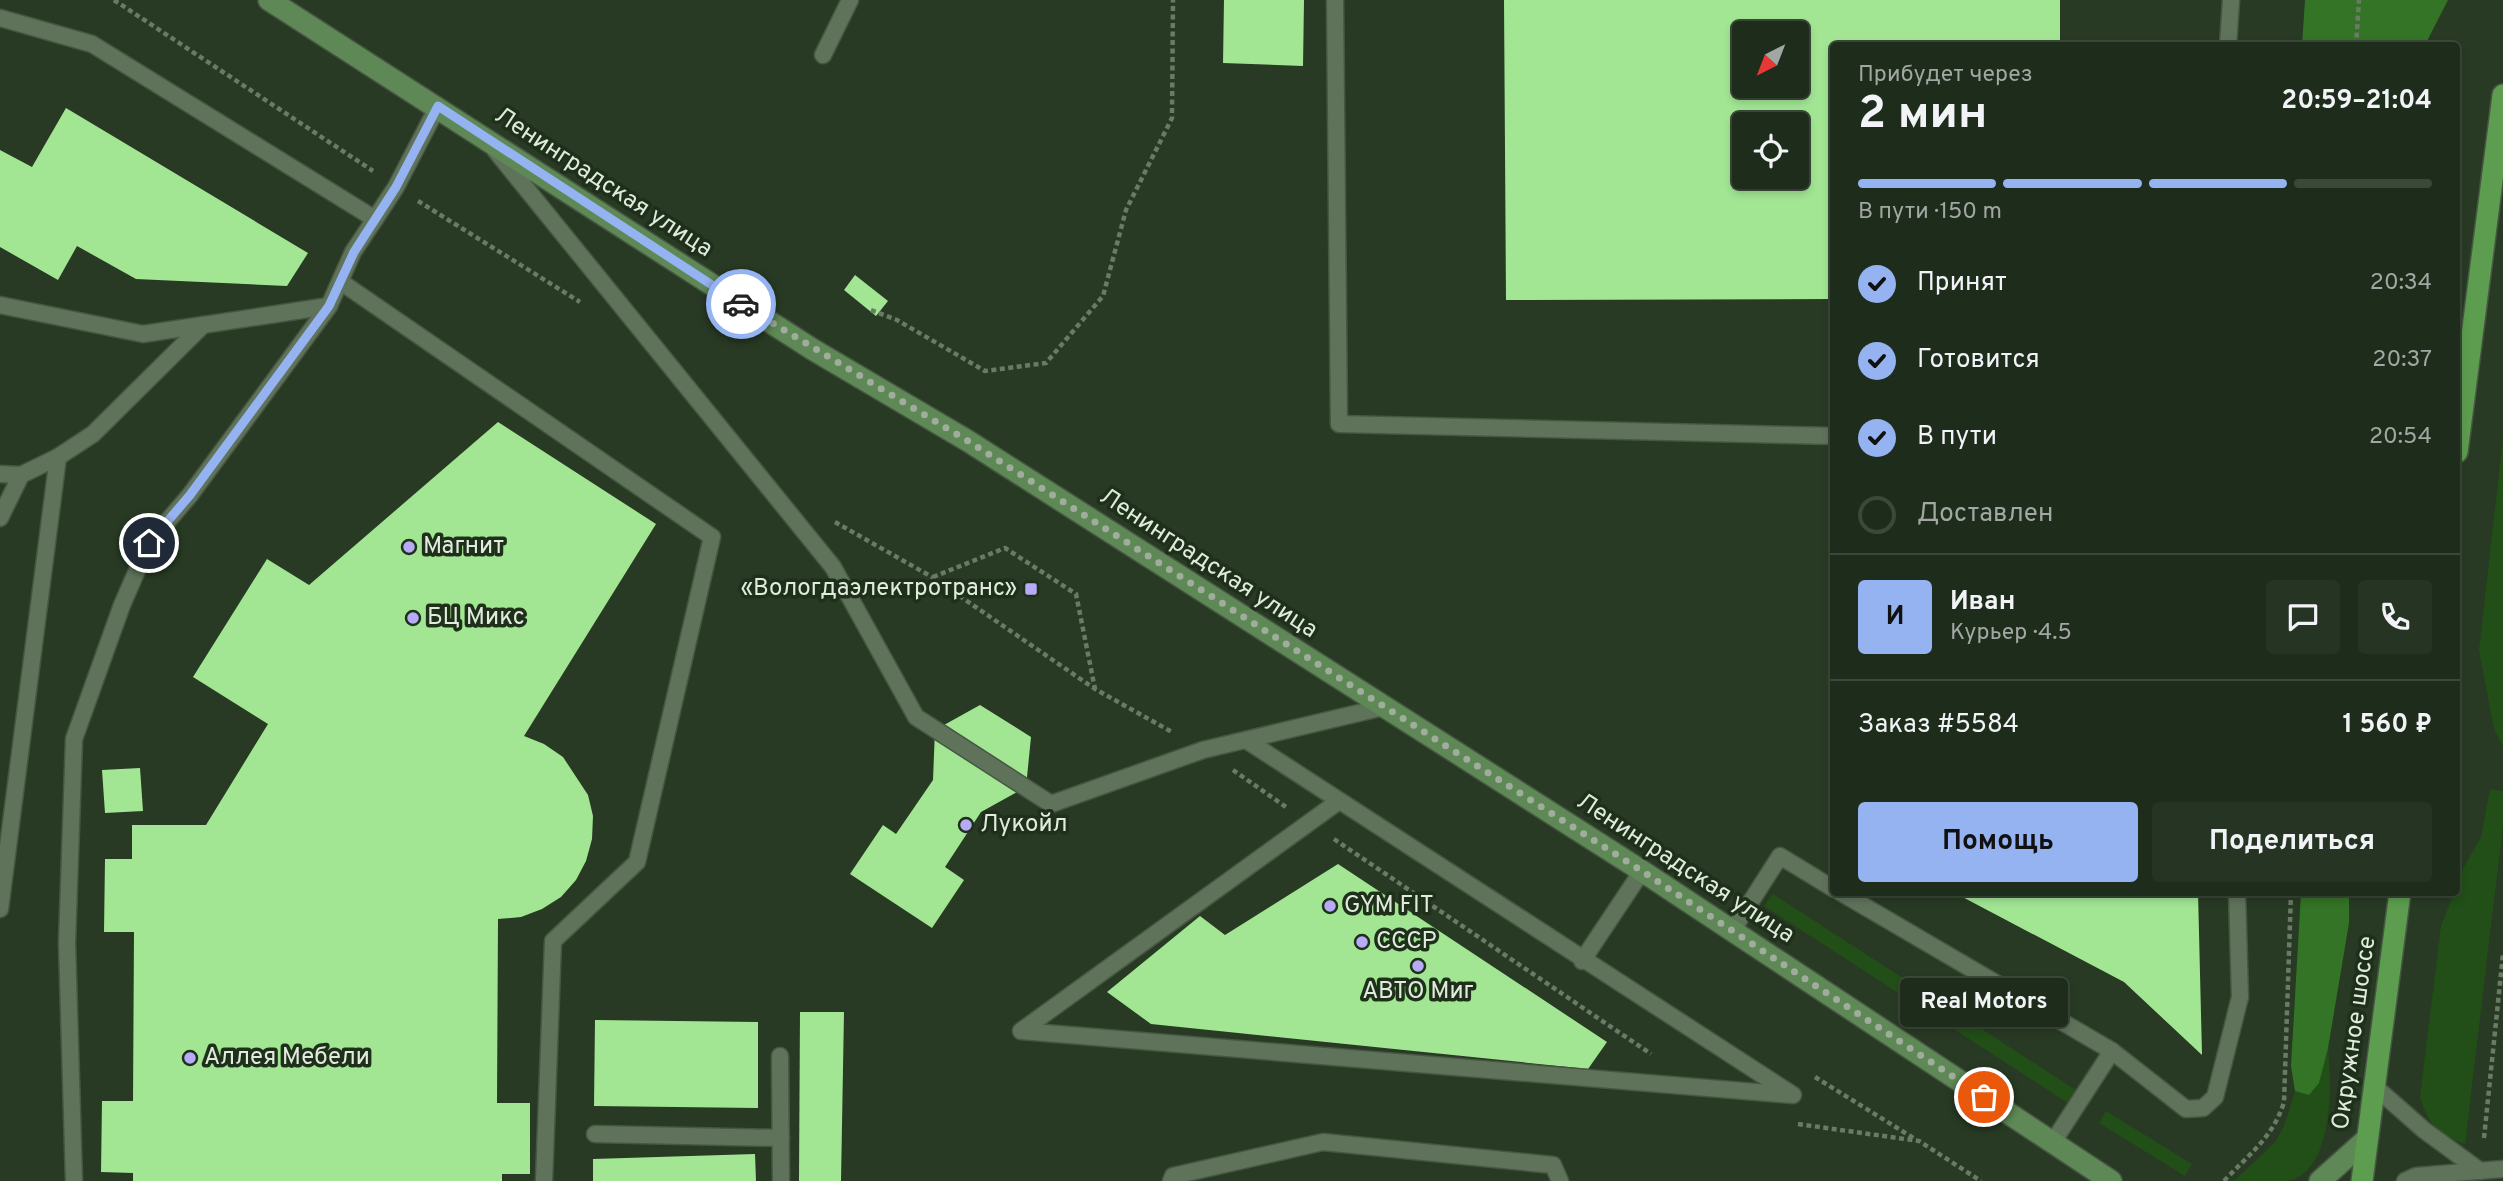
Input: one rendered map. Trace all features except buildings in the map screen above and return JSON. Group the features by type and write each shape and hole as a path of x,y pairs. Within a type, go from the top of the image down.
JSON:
{"main road":[{"name":"Ленинградская улица","path":"270,0 812,349 968,441 1642,871 2111,1181"},
{"path":"2460,429 2503,95"},
{"name":"Окружное шоссе","path":"2362,1181 2399,896"},
{"path":"2320,1181 2367,1139"}],"lane":[{"path":"823,55 850,0"},
{"path":"1335,0 1339,424 1830,436"},
{"path":"2228,42 2231,0"},
{"path":"0,18 92,44 375,219"},
{"path":"74,1181 66,943 74,739 122,606 149,543 190,495 329,306 354,252 396,187 438,106"},
{"path":"487,140 832,567 916,717 1051,804 1203,750 1384,707"},
{"path":"341,282 712,537 637,862 553,941 544,1181"},
{"path":"0,305 143,334 329,306"},
{"path":"0,474 21,475 58,457 93,434 203,325"},
{"path":"0,909 58,457"},
{"path":"0,518 21,475"},
{"path":"1246,740 1339,801 1582,961 1793,1095 1021,1031 1339,801"},
{"path":"1732,931 1780,856 1830,887"},
{"path":"1582,961 1642,871"},
{"path":"1847,896 2112,1051 2186,1109 2203,1108 2215,1097 2240,997 2238,896"},
{"path":"2053,1143 2112,1051"},
{"path":"780,1056 781,1181"},
{"path":"2374,1086 2424,1130 2480,1171"},
{"path":"595,1134 781,1138"},
{"path":"1171,1181 1173,1176 1324,1142 1553,1165 1560,1181"},
{"path":"2405,1181 2416,1176 2503,1169"}],"path":[{"path":"114,0 396,187 579,302 588,312"},
{"path":"871,310 897,320 985,371 1046,363 1103,296 1126,210 1172,118 1173,0"},
{"path":"2356,42 2360,0"},
{"path":"826,517 932,577 1095,689 1203,750 1655,1056"},
{"path":"932,577 1005,548 1076,594 1095,689"},
{"path":"2224,1181 2262,1144 2278,1122 2284,1102 2291,896"},
{"path":"2480,1171 2503,954"},
{"path":"1784,1122 1919,1141 1981,1181"}],"green space":[{"path":"2305,0 2448,0 2427,42 2302,42"},
{"path":"2503,438 2503,746 2494,729 2479,650"},
{"path":"2490,789 2503,791 2503,825 2465,1144 2448,1137 2435,1127 2426,1114 2420,1097 2441,926 2453,896 2460,896 2463,869 2481,837"},
{"path":"1773,894 2079,1092 2071,1105 1764,906"},
{"path":"2301,896 2349,896 2349,923 2328,1048 2319,1083 2309,1095 2295,1091 2291,1066"},
{"path":"2328,1044 2330,1079 2327,1122 2323,1143 2315,1160 2304,1173 2288,1181 2234,1181 2276,1141 2284,1126 2295,1091 2309,1095"},
{"path":"2106,1111 2192,1164 2185,1176 2099,1123"}],"way so far":[{"path":"741,304 968,441 1642,871 1984,1097"}],"place":[{"name":"Магнит","path":"409,547"},
{"name":"«Вологдаэлектротранс»","path":"1031,589"},
{"name":"БЦ Микс","path":"413,618"},
{"name":"Лукойл","path":"966,825"},
{"name":"GYM FIT","path":"1330,906"},
{"name":"СССР","path":"1362,942"},
{"name":"АВТО Миг","path":"1418,966"},
{"name":"Аллея Мебели","path":"190,1058"},
{"name":"Real Motors","path":"1984,1097"}],"route":[{"path":"149,543 190,495 329,306 354,252 396,187 438,106 741,304"}]}
